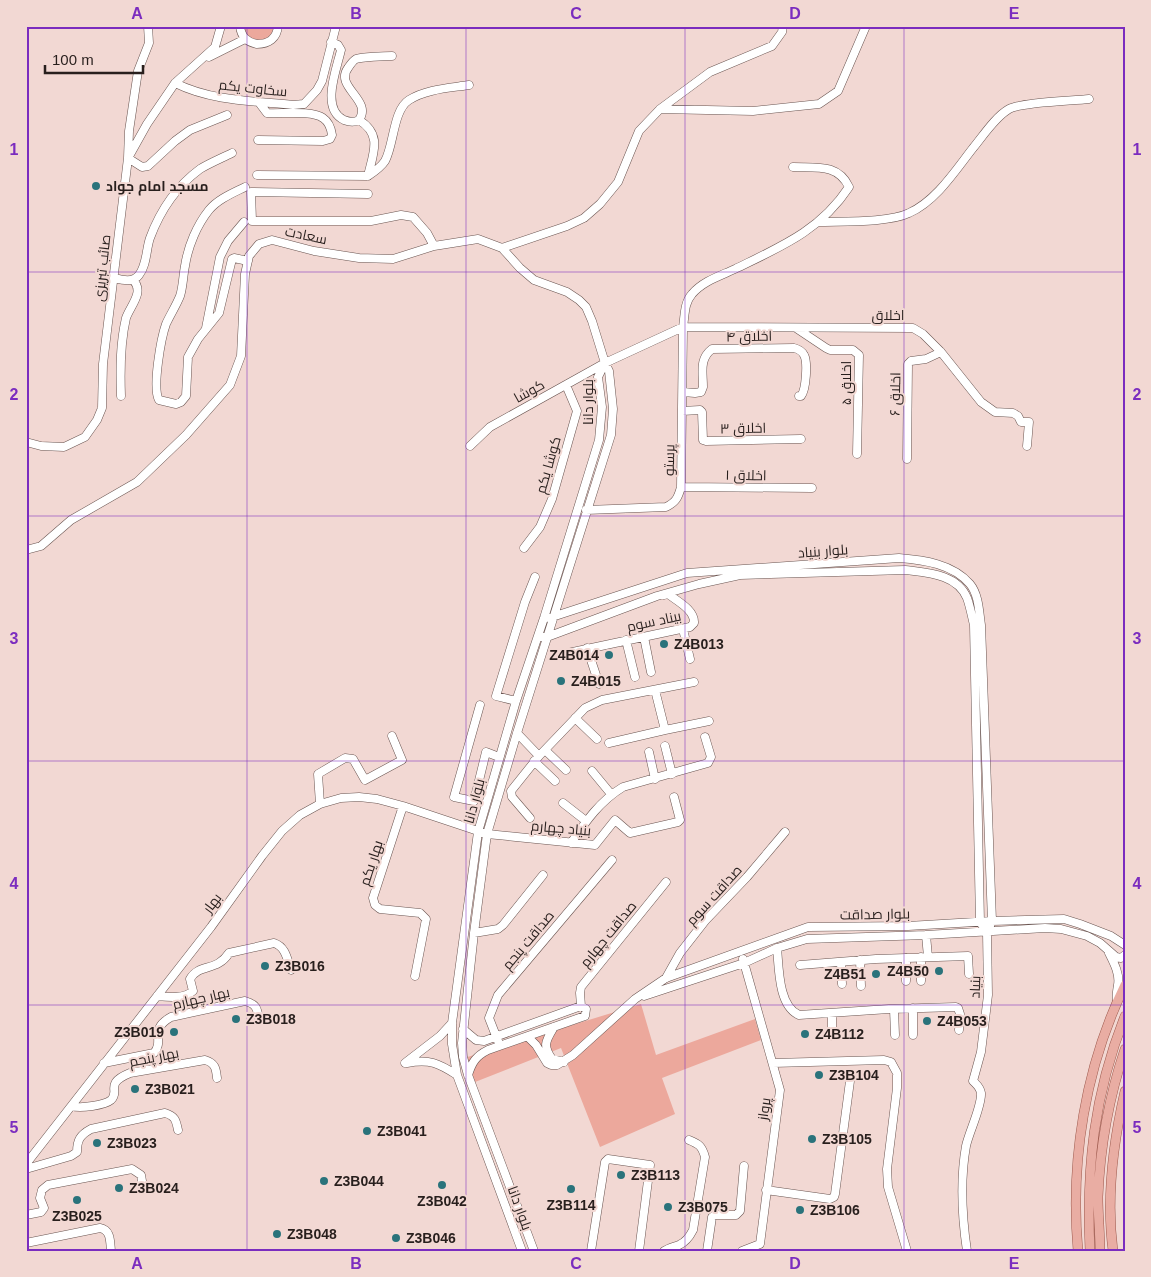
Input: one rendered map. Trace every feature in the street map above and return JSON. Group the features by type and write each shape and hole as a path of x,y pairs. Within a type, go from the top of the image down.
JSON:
{"main road":[{"path":"1078,1251 1076,1196 1078,1150 1084,1112 1099,1050 1117,1001 1125,986"},
{"path":"1090,1251 1088,1205 1096,1113 1104,1078 1125,1016"},
{"path":"1100,1251 1098,1198 1103,1142 1114,1084 1125,1049"},
{"path":"1113,1251 1111,1236 1111,1188 1116,1129 1125,1091"}],"street":[{"path":"148,26 149,43 138,71 129,131 128,158 142,167 148,166 190,130 227,115"},
{"path":"200,61 215,47 221,26"},
{"path":"240,26 245,39 257,44 264,44 275,36 279,27"},
{"name":"سخاوت یکم","path":"175,83 198,94 208,96 293,105 304,104 318,90 336,26"},
{"path":"502,248 567,226 584,218 600,204 618,182 639,131 660,109 710,72 772,46 782,32 783,26"},
{"path":"660,109 753,111 819,104 838,91 866,26"},
{"path":"200,61 245,39"},
{"path":"331,42 338,45 341,50 333,83 332,108 340,118 346,121 356,122 359,120 362,117 362,107 344,80 345,74 356,59 392,56"},
{"name":"صائب تبریزی","path":"26,442 41,446 64,446 85,437 97,420 102,408 103,364 128,158 147,124 175,83 200,61"},
{"path":"257,175 368,176 376,171 386,160 400,110 407,101 422,94 469,85"},
{"path":"818,222 894,218 909,214 939,190 996,121 1010,109 1027,105 1089,99"},
{"path":"258,101 267,113 316,114 324,118 330,126 332,135 330,139 323,141 258,140"},
{"path":"359,120 369,126 373,134 374,145 368,176"},
{"path":"114,278 133,280 139,275 150,239 170,200 183,184 202,168 232,153"},
{"name":"پرستو","path":"586,510 666,507 674,504 678,498 681,487 683,327 686,304 696,290 705,283 784,246 804,234 841,199 849,187 844,178 831,169 793,167"},
{"path":"26,550 41,546 71,520 136,482 186,435 230,385 241,356 245,274 248,261 234,258 232,259 219,313 188,357 186,396 181,402 176,404 159,400 156,385 161,343 166,324 180,295 190,246 199,225 210,208 224,197 245,188"},
{"path":"368,194 251,192 252,221 371,221 401,215 413,217 427,233 434,246"},
{"path":"206,330 220,257 228,241 244,222"},
{"name":"سعادت","path":"248,261 249,256 260,244 272,240 314,251 359,258 393,259 434,246 478,239 502,248 534,280 568,292 579,300 586,307 592,321 605,363"},
{"path":"121,396 120,350 127,316 134,304 138,287 133,280"},
{"name":"اخلاق","path":"683,327 913,328 923,334 941,352 981,402 995,412 1013,413 1022,422 1028,422 1027,446"},
{"name":"بلوار دانا","path":"522,1251 457,1075 452,1044 452,1023 478,832 516,701 538,637 599,440 602,418 598,377 605,363 683,327"},
{"name":"اخلاق ۵","path":"796,328 830,350 853,350 859,355 857,454"},
{"name":"اخلاق ۴","path":"683,392 701,392 703,388 703,358 712,349 794,348 800,350 805,356 804,392 799,396"},
{"name":"اخلاق ۶","path":"907,459 908,364 911,361 926,359 941,352"},
{"name":"بلوار دانا","path":"534,1251 468,1075 463,1057 463,1029 487,834 586,510 611,435 613,409 609,371 605,363"},
{"name":"کوشا","path":"470,446 490,427 605,363"},
{"name":"کوشا یکم","path":"524,548 540,527 552,499 577,411 566,385"},
{"name":"اخلاق ۳","path":"682,411 700,410 702,412 703,440 706,441 801,439"},
{"name":"اخلاق ۱","path":"681,487 812,488"},
{"name":"بلوار بنیاد","path":"544,618 553,618 688,574 899,558 923,560 958,574 971,585 978,603 981,625 980,717"},
{"name":"بلوار بنیاد","path":"538,637 547,637 657,596 740,575 905,570 930,573 954,580 967,597 974,625 980,717"},
{"path":"516,701 496,696 525,602 535,577"},
{"name":"بیناد سوم","path":"568,653 683,629 690,627 694,623 694,618 690,612 668,594 657,596"},
{"path":"683,629 690,659"},
{"path":"644,637 651,672"},
{"path":"626,640 634,676"},
{"path":"587,648 598,684"},
{"path":"530,818 510,793 539,755 585,708 602,700 694,682"},
{"path":"654,690 665,730"},
{"path":"480,705 454,797 474,801 486,752 499,757"},
{"path":"980,717 992,921 987,932"},
{"path":"980,717 980,922 987,932"},
{"path":"575,718 597,739"},
{"path":"608,742 709,721"},
{"path":"517,733 539,755 555,781"},
{"path":"320,804 318,774 345,758 353,759 365,780 402,760 392,736"},
{"path":"571,843 586,821 611,794 623,787 708,763 711,757 705,737"},
{"path":"665,746 672,774"},
{"path":"649,752 655,779"},
{"path":"539,755 566,770"},
{"path":"592,771 611,794"},
{"name":"بهار","path":"26,1164 282,831 300,815 320,804 341,798 359,797 403,806 487,834"},
{"name":"بنیاد چهارم","path":"487,834 595,845 615,820 630,833 676,824 680,820 674,797"},
{"path":"564,803 586,821"},
{"name":"بهار یکم","path":"403,806 373,898 375,905 380,908 420,913 426,919 415,976"},
{"name":"صداقت سوم","path":"666,978 680,953 700,927 747,877 785,832"},
{"name":"صداقت پنجم","path":"500,1046 489,1018 498,995 612,860"},
{"path":"474,932 498,929 542,875"},
{"name":"صداقت چهارم","path":"581,1006 580,993 582,987 666,882"},
{"name":"بلوار صداقت","path":"564,1062 635,1000 666,978 808,927 1064,919 1111,936 1125,945"},
{"name":"بلوار صداقت","path":"635,1000 744,963 777,948 807,939 1046,928 1061,929 1087,936 1100,943 1116,957 1121,958 1125,955"},
{"name":"بنیاد","path":"967,1251 962,1203 963,1183 966,1145 981,1095 979,1086 973,1081 980,1052 988,995 987,932"},
{"path":"921,981 926,935"},
{"path":"1111,936 1125,937"},
{"path":"157,996 169,998 189,994 193,991 190,979 199,970 217,966 224,962 229,954 274,943 284,948 291,970"},
{"path":"777,948 780,981 785,1000 791,1009 799,1015 913,1008 958,1008 960,1014 959,1030"},
{"path":"1108,951 1118,973 1117,1001"},
{"name":"پرواز","path":"741,952 780,1090 760,1244"},
{"path":"800,965 860,960 968,956 969,974"},
{"path":"906,958 906,981"},
{"path":"860,960 861,986"},
{"path":"841,962 842,984"},
{"name":"بهار چهارم","path":"104,1063 154,1053 158,1048 158,1029 163,1022 171,1017 245,1001 252,1003 257,1008 259,1018"},
{"path":"463,1029 476,1040 484,1041 581,1006 587,1012 585,1016 478,1055 471,1063 468,1075"},
{"path":"913,1008 913,1035"},
{"path":"894,1009 895,1035"},
{"path":"832,1013 832,1036"},
{"path":"452,1023 433,1042 405,1063 421,1060 434,1062 457,1075"},
{"path":"554,1028 546,1041 546,1048 552,1059 564,1062"},
{"path":"528,1037 536,1045 547,1063 557,1065 564,1062"},
{"name":"بهار پنجم","path":"72,1106 82,1108 110,1101 114,1097 114,1083 119,1077 130,1073 204,1060 211,1062 216,1068 217,1078"},
{"path":"773,1063 884,1060 891,1062 897,1073 897,1088 887,1170 888,1187 907,1251"},
{"path":"766,1190 834,1198 850,1081"},
{"path":"26,1169 71,1156 77,1152 78,1140 83,1133 91,1129 165,1113 172,1115 176,1120 178,1130"},
{"path":"664,1251 671,1246 679,1245 687,1239 693,1230 705,1157 703,1149 699,1144 689,1140"},
{"path":"591,1251 605,1162 608,1159 650,1165 639,1251"},
{"path":"707,1251 712,1217 736,1215 740,1211 744,1166"},
{"path":"26,1215 41,1212 44,1208 40,1198 42,1190 48,1185 132,1169 141,1175 143,1187"},
{"path":"26,1243 100,1228 109,1234 111,1251"},
{"path":"742,1251 760,1244 767,1251"}],"shaded area":[{"path":"243,26 274,26 271,35 261,40 256,40 248,37"},
{"path":"641,1004 656,1055 755,1019 761,1040 662,1078 675,1114 600,1147 561,1048 470,1084 461,1059"}],"place":[{"name":"مسجد امام جواد","path":"96,186"},
{"name":"Z4B013","path":"664,644"},
{"name":"Z4B014","path":"609,655"},
{"name":"Z4B015","path":"561,681"},
{"name":"Z3B016","path":"265,966"},
{"name":"Z4B50","path":"939,971"},
{"name":"Z4B51","path":"876,974"},
{"name":"Z3B018","path":"236,1019"},
{"name":"Z4B053","path":"927,1021"},
{"name":"Z3B019","path":"174,1032"},
{"name":"Z4B112","path":"805,1034"},
{"name":"Z3B104","path":"819,1075"},
{"name":"Z3B021","path":"135,1089"},
{"name":"Z3B041","path":"367,1131"},
{"name":"Z3B105","path":"812,1139"},
{"name":"Z3B023","path":"97,1143"},
{"name":"Z3B113","path":"621,1175"},
{"name":"Z3B044","path":"324,1181"},
{"name":"Z3B042","path":"442,1185"},
{"name":"Z3B024","path":"119,1188"},
{"name":"Z3B114","path":"571,1189"},
{"name":"Z3B025","path":"77,1200"},
{"name":"Z3B075","path":"668,1207"},
{"name":"Z3B106","path":"800,1210"},
{"name":"Z3B048","path":"277,1234"},
{"name":"Z3B046","path":"396,1238"}]}
